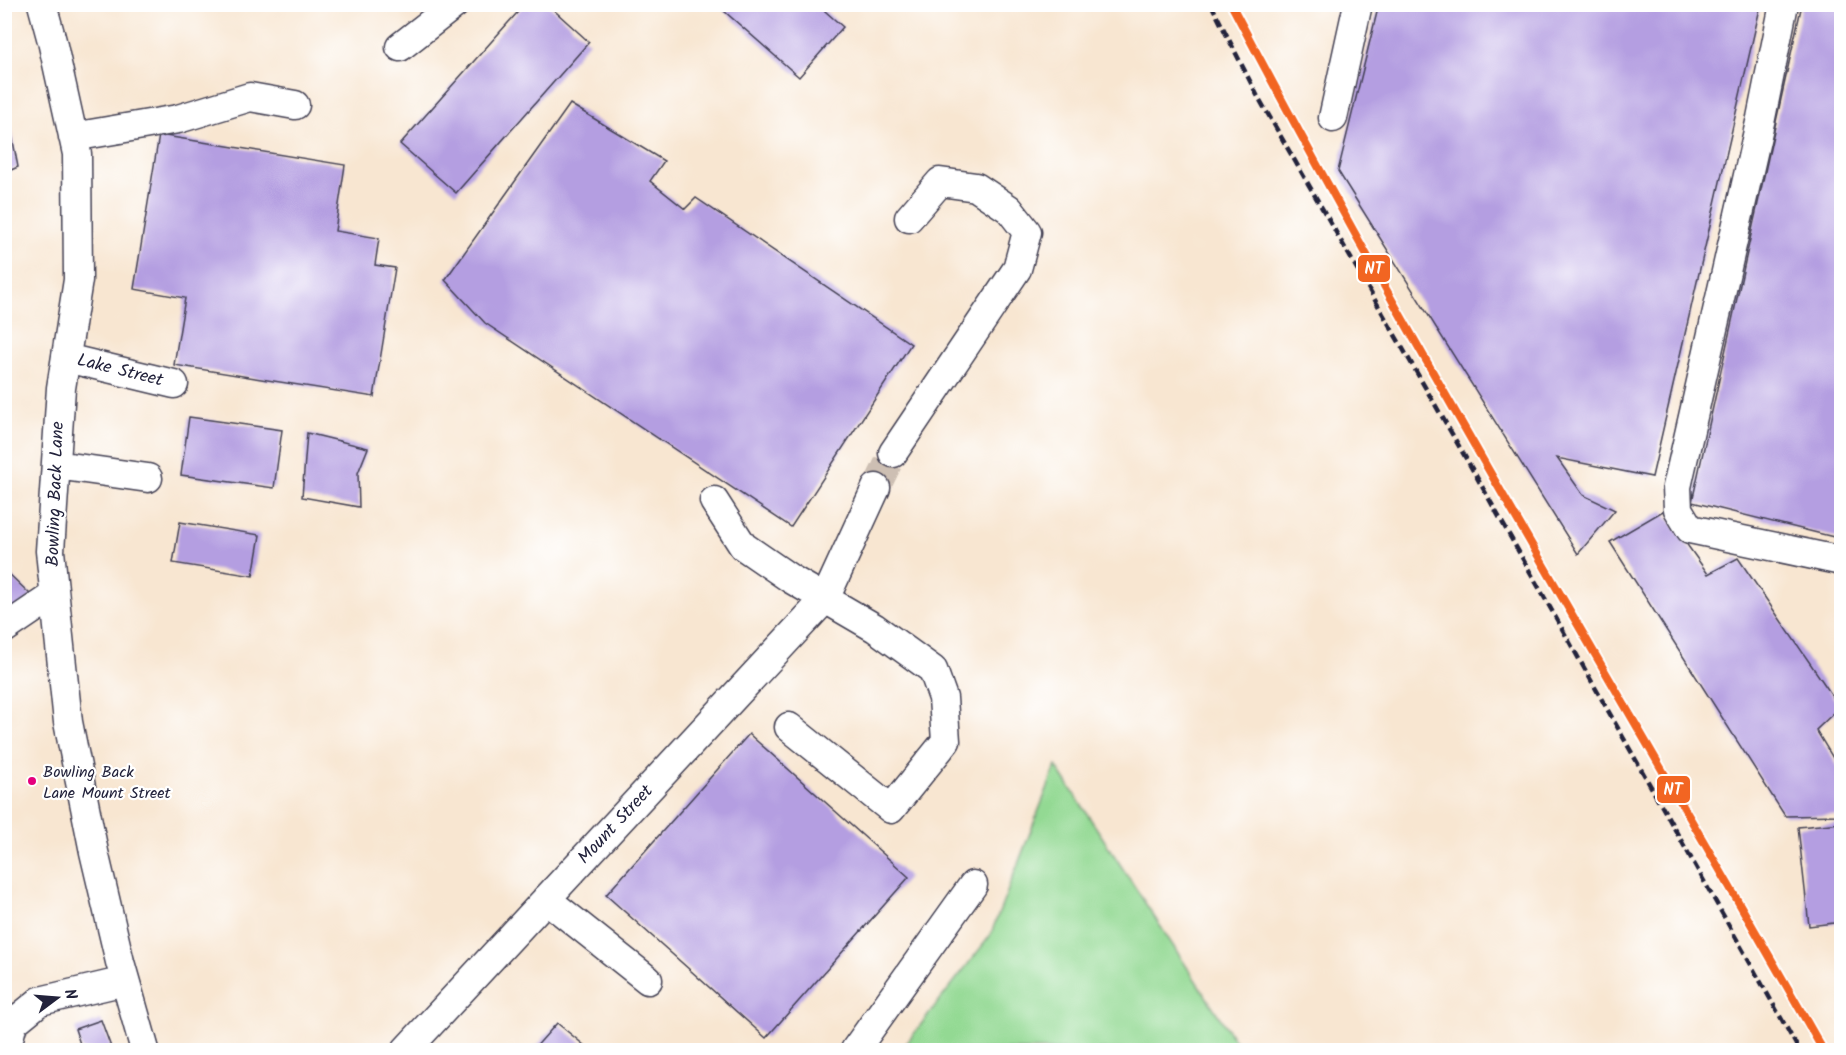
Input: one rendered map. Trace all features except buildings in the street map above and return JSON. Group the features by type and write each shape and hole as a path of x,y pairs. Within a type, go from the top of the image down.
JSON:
{"street":[{"name":"Bowling Back Lane","path":"42,4 77,154 78,280 61,388 50,551 54,595 68,722 94,852 145,1050"},
{"path":"400,47 455,4"},
{"path":"1333,118 1358,4"},
{"path":"1784,4 1758,130 1677,487 1678,509 1690,529 1842,561"},
{"path":"73,137 177,118 250,97 295,105"},
{"path":"893,453 1017,269 1027,232 1009,209 976,187 940,182 909,218"},
{"name":"Lake Street","path":"66,358 174,384"},
{"path":"56,465 148,478"},
{"name":"Mount Street","path":"406,1050 825,599 876,488"},
{"path":"714,501 743,546 791,579 875,628 933,670 943,698 946,741 891,809 789,727"},
{"path":"4,628 54,595"},
{"path":"855,1050 974,885"},
{"path":"546,899 648,980"},
{"path":"6,1050 13,1023 40,1001 126,981"}],"green space":[{"path":"1056,766 1241,1050 901,1050 990,936"}],"tunnel":[{"path":"876,488 893,453"}],"railway":[{"path":"1211,4 1257,95 1475,474 1799,1050"}],"transit line":[{"name":"NT","path":"1231,4 1302,137 1448,399 1823,1050"}],"place":[{"name":"Bowling Back Lane Mount Street","path":"32,781"}]}
